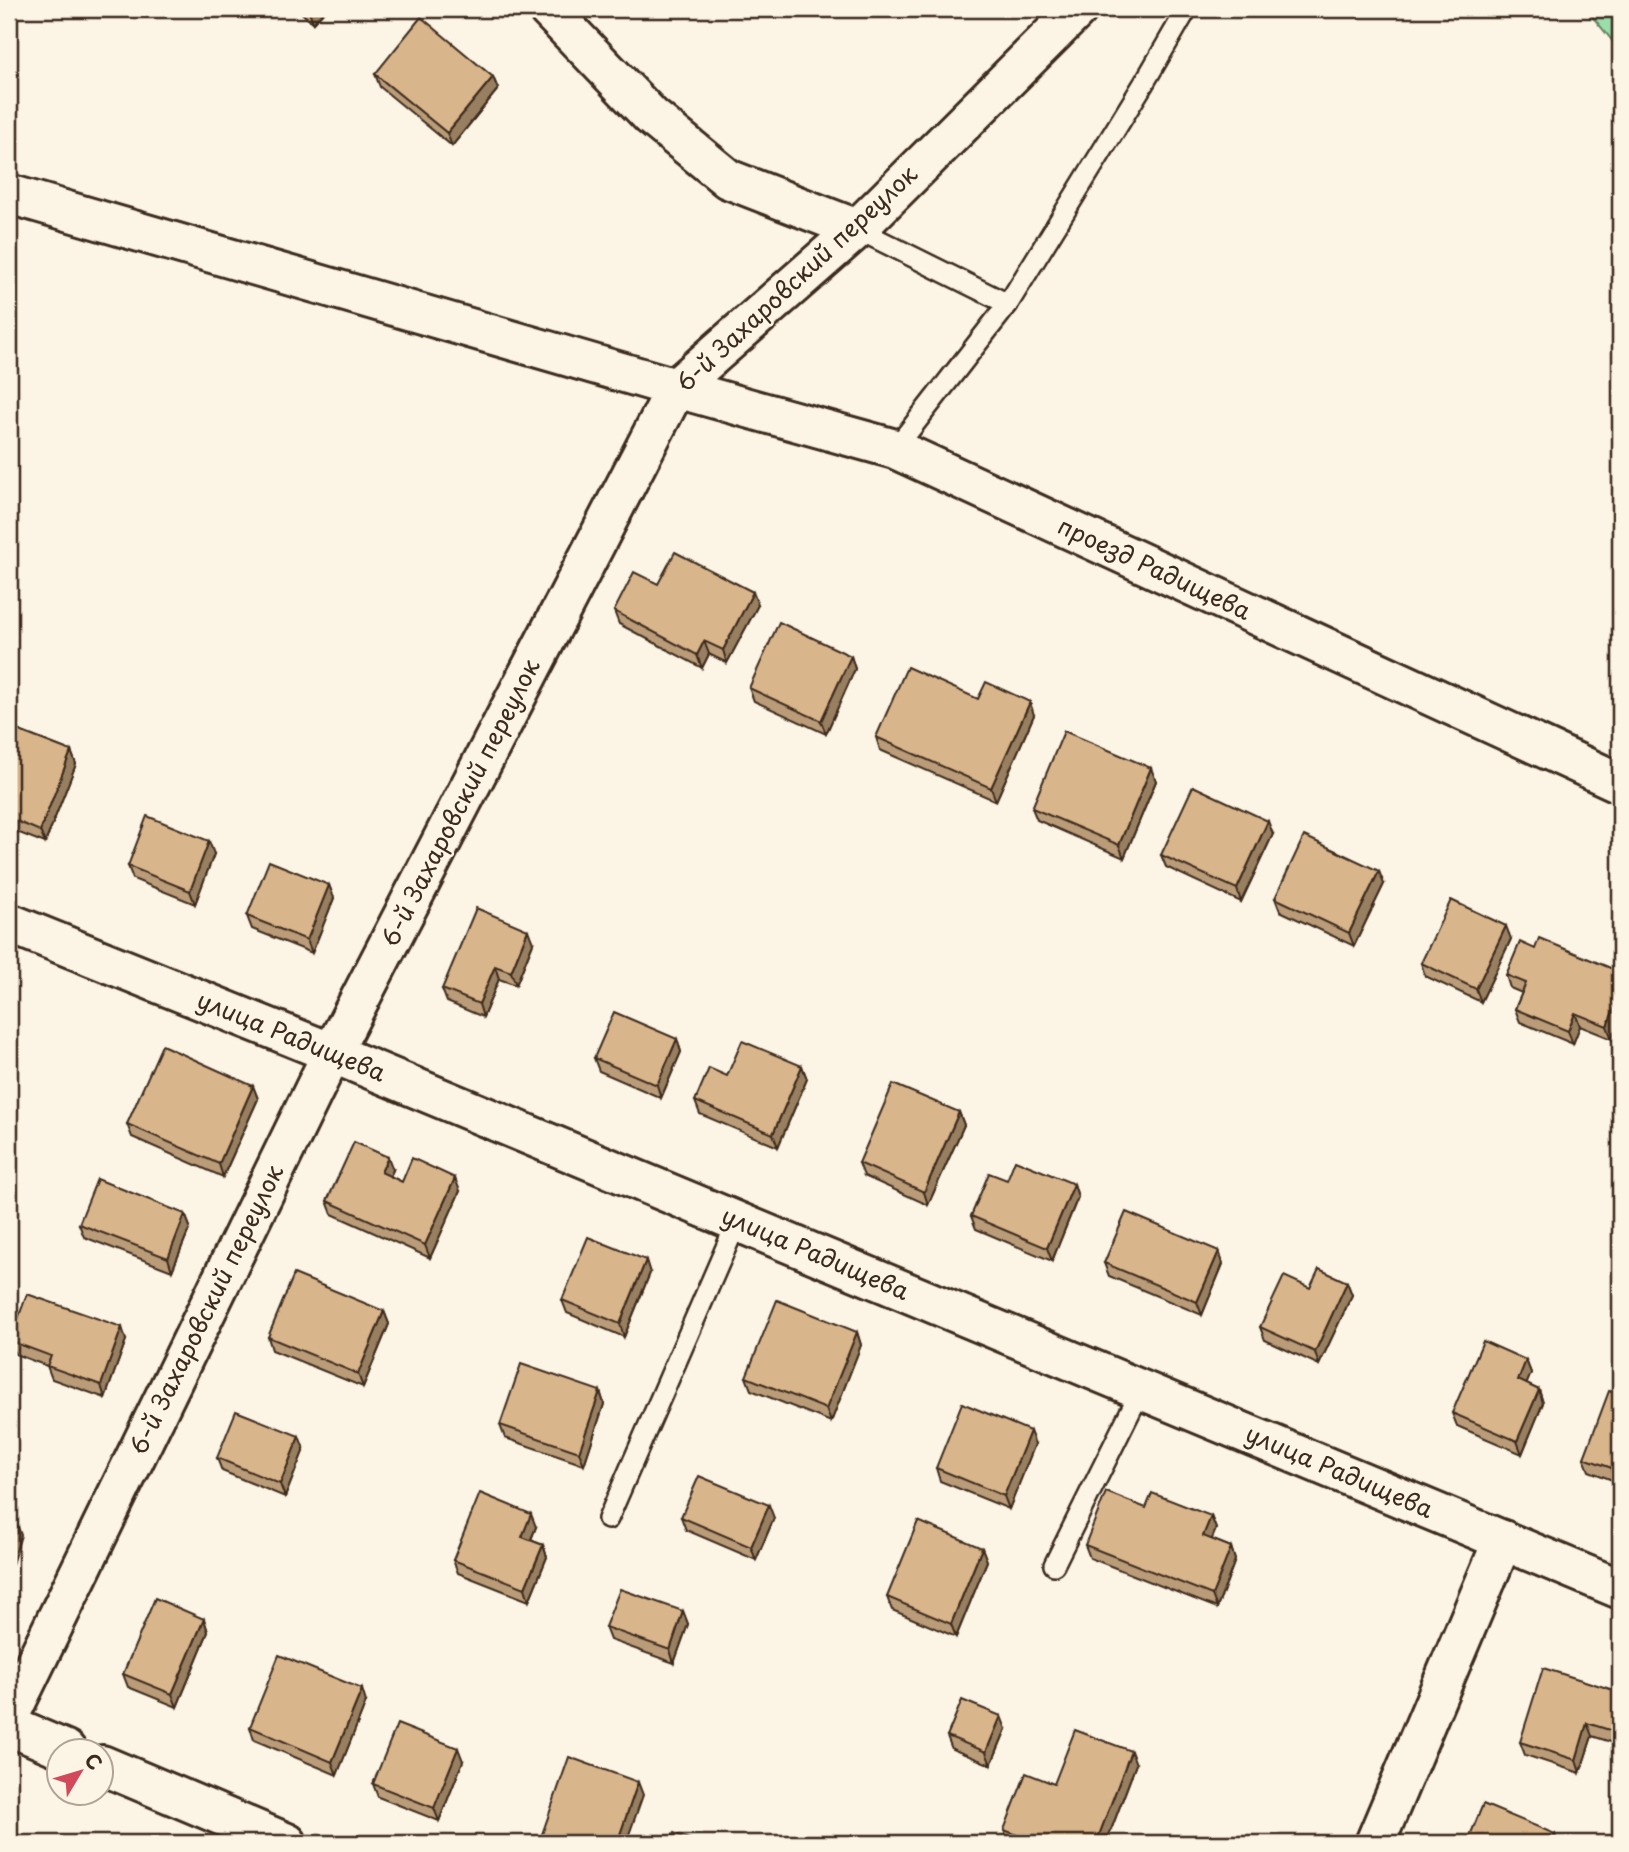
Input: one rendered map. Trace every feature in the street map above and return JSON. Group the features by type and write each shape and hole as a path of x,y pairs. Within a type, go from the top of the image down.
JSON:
{"street":[{"path":"548,9 650,116 728,178 857,229"},
{"name":"6-й Захаровский переулок","path":"9,1717 332,1053 676,388 857,229 1078,9"},
{"name":"проезд Радищева","path":"9,194 895,449 1620,783"},
{"name":"улица Радищева","path":"9,923 332,1053 1620,1589"},
{"path":"1374,1843 1503,1540"},
{"path":"9,1726 46,1742"},
{"path":"116,1771 288,1843"}],"lane":[{"path":"895,449 1008,304 1187,9"},
{"path":"857,229 1008,304"},
{"path":"608,1519 737,1222"},
{"path":"1054,1565 1141,1390"}],"green space":[{"path":"1586,9 1620,9 1620,50"}],"building":[{"path":"421,17 493,77 447,133 375,74"},
{"path":"675,552 753,592 723,650 704,641 697,655 614,611 634,572 658,584"},
{"path":"779,622 851,656 821,721 749,688"},
{"path":"907,667 978,699 986,682 1030,702 991,788 876,737"},
{"path":"9,727 71,751 40,831 9,818"},
{"path":"1064,731 1151,768 1119,845 1032,808"},
{"path":"1193,786 1268,821 1237,889 1161,855"},
{"path":"147,816 209,841 190,891 128,866"},
{"path":"1304,836 1379,871 1349,933 1275,898"},
{"path":"269,861 329,885 307,940 247,916"},
{"path":"1451,900 1506,926 1476,989 1421,963"},
{"path":"476,908 528,930 511,972 495,966 479,1004 442,989"},
{"path":"1539,938 1620,972 1620,995 1607,1026 1575,1013 1568,1031 1515,1009 1526,983 1506,975 1520,942 1535,949"},
{"path":"614,1012 677,1039 657,1085 594,1058"},
{"path":"742,1041 802,1066 773,1134 695,1101 709,1068 727,1076"},
{"path":"162,1045 253,1086 219,1164 127,1124"},
{"path":"893,1084 959,1112 924,1192 859,1163"},
{"path":"354,1142 388,1157 381,1172 402,1182 412,1158 455,1178 425,1245 327,1201"},
{"path":"1015,1160 1074,1184 1047,1248 971,1216 989,1173 1007,1180"},
{"path":"97,1179 185,1214 168,1258 79,1224"},
{"path":"1126,1212 1219,1251 1197,1302 1104,1263"},
{"path":"588,1237 646,1260 620,1324 562,1300"},
{"path":"1319,1269 1347,1282 1315,1352 1260,1327 1284,1276 1310,1288"},
{"path":"294,1274 384,1311 358,1374 268,1337"},
{"path":"27,1294 122,1327 101,1385 47,1366 51,1356 10,1341"},
{"path":"777,1300 857,1332 826,1409 746,1377"},
{"path":"1483,1341 1526,1360 1518,1380 1539,1390 1517,1441 1452,1413"},
{"path":"521,1364 600,1391 579,1452 500,1425"},
{"path":"1609,1391 1620,1395 1620,1471 1584,1458"},
{"path":"962,1403 1030,1431 1004,1496 936,1468"},
{"path":"236,1411 299,1436 280,1484 217,1458"},
{"path":"699,1476 769,1505 751,1547 681,1517"},
{"path":"1106,1492 1146,1508 1152,1493 1211,1516 1203,1536 1231,1547 1212,1595 1085,1545"},
{"path":"480,1493 531,1514 522,1537 543,1545 525,1588 453,1560"},
{"path":"9,1519 16,1522 9,1546"},
{"path":"918,1521 982,1548 951,1624 887,1597"},
{"path":"620,1589 683,1611 670,1650 605,1627"},
{"path":"155,1598 204,1619 172,1694 123,1674"},
{"path":"279,1655 362,1689 332,1762 250,1727"},
{"path":"1543,1668 1620,1692 1620,1721 1616,1732 1587,1723 1576,1760 1520,1742"},
{"path":"962,1700 1001,1716 986,1752 947,1736"},
{"path":"397,1724 458,1748 434,1808 373,1784"},
{"path":"1075,1730 1131,1751 1096,1843 1040,1843 1004,1830 1026,1773 1054,1784"},
{"path":"569,1757 638,1782 617,1843 539,1843"},
{"path":"1483,1804 1555,1834 1551,1843 1467,1843"},
{"path":"674,1833 699,1843 670,1843"}]}
